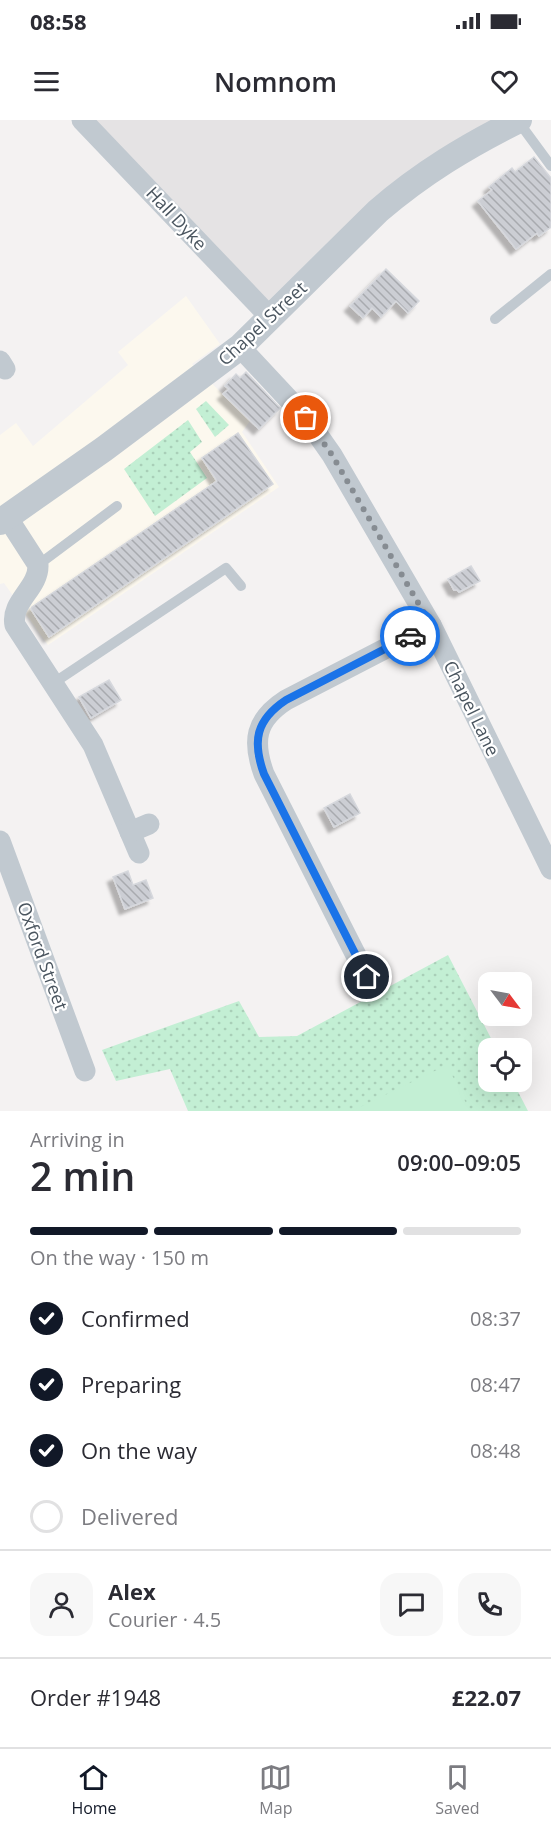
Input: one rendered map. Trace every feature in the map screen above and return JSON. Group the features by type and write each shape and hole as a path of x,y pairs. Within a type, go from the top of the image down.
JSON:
{"street":[{"name":"Hall Dyke","path":"82,120 270,317"},
{"name":"Chapel Street","path":"4,520 178,395 240,347 396,195 460,151 518,120"},
{"name":"Chapel Lane","path":"240,347 291,401 332,455 431,625 551,869"},
{"path":"4,520 38,565 37,575 15,613 14,621 52,684 93,745 140,828 139,853"},
{"path":"367,977 264,774 257,749 257,736 273,708 431,625"},
{"name":"Oxford Street","path":"0,841 85,1071"}],"lane":[{"path":"518,120 551,166"},
{"path":"495,320 551,274"},
{"path":"38,565 117,506"},
{"path":"52,684 226,568 241,586"}],"shaded area":[{"path":"91,120 496,120 351,220 264,305"},
{"path":"186,296 220,344 192,364 250,421 242,432 279,487 48,645 4,583 0,584 0,435 16,423 33,446 128,365 118,352"}],"green space":[{"path":"206,401 229,425 215,437 196,409"},
{"path":"188,420 202,442 190,452 207,478 155,516 124,469"},
{"path":"448,955 478,1013 478,1026 485,1026 491,1038 478,1038 478,1092 518,1092 528,1111 188,1111 170,1069 116,1081 102,1050 239,1001 259,1037 297,1036"},
{"path":"447,1065 470,1111 352,1111"}],"building":[{"path":"534,157 551,178 551,227 539,236 537,233 516,249 478,201 492,190 489,187 512,168 515,172"},
{"path":"386,269 419,301 408,313 396,301 381,317 372,308 363,318 350,306"},
{"path":"246,372 280,408 259,429 223,394 229,389 225,386 236,374 240,378"},
{"path":"238,433 273,484 49,637 31,609 32,607 217,481 202,458"},
{"path":"471,566 480,581 459,592 454,590 448,579"},
{"path":"109,680 121,700 91,718 79,697"},
{"path":"350,794 360,813 334,827 324,808"},
{"path":"128,871 133,885 146,880 153,898 125,909 113,877"}],"way so far":[{"path":"306,418 332,455 431,625 410,636"}],"route":[{"path":"367,977 264,774 256,743 261,727 273,708 410,636"}]}
